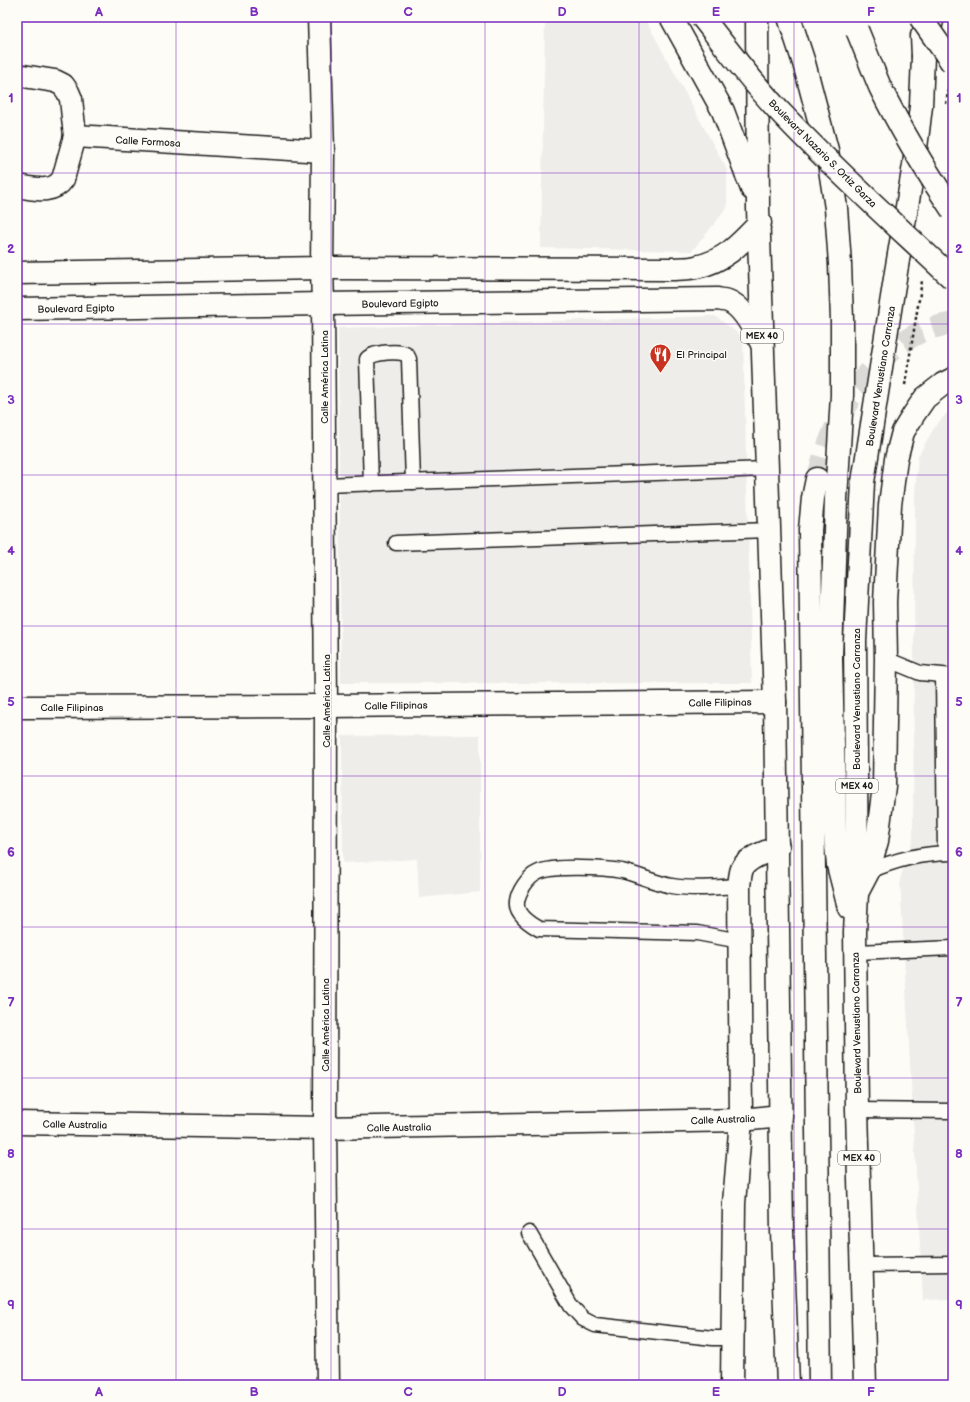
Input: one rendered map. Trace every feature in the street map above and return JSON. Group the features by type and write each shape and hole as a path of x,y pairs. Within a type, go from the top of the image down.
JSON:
{"main road":[{"name":"Calle América Latina","path":"319,17 322,151 325,485 325,1128 328,1385"},
{"path":"17,273 322,268 674,269 696,268 718,260 735,249 759,216 746,170 723,111 671,17"},
{"name":"Boulevard Nazario S. Ortiz Garza","path":"702,17 737,62 782,114 813,146 953,279"},
{"name":"MEX 40","path":"757,17 762,344 775,702 778,847 782,1231 788,1385"},
{"path":"789,17 804,63 827,150 836,208 842,320 842,395 836,499 831,657 834,818 838,865 856,942"},
{"path":"852,17 880,86 903,131 932,180 953,211"},
{"name":"MEX 40","path":"921,17 953,64"},
{"name":"Boulevard Venustiano Carranza","path":"865,1385 857,1110 855,641 863,482 914,165 921,106 923,56 921,17"},
{"path":"923,56 933,17"},
{"path":"17,75 55,81 63,85 71,99 75,136 63,179 59,185 47,190 17,186"},
{"name":"Calle Formosa","path":"75,136 322,151"},
{"name":"Boulevard Egipto","path":"17,309 718,299 729,301 738,309 747,319 762,344"},
{"path":"857,893 868,872 877,841 884,786 886,659 884,602 890,505 896,459 903,432 914,414 926,398 943,384 953,379"},
{"path":"816,479 810,530 820,1385"},
{"name":"Calle Filipinas","path":"17,707 775,702"},
{"path":"732,1385 731,1338 734,1203 741,1120 740,886 742,868 747,862 778,847"},
{"name":"Calle Australia","path":"17,1123 325,1128 741,1120 781,1116"}],"lane":[{"path":"371,484 367,359 369,356 374,354 400,352 407,355 409,358 413,482"},
{"path":"325,485 767,469"},
{"path":"396,543 769,530"},
{"path":"868,872 887,863 913,856 949,853 948,676 920,673 886,659"},
{"path":"740,886 692,888 673,886 623,871 596,868 547,870 537,873 528,880 517,903 520,912 526,921 539,929 697,933 740,941"},
{"path":"856,942 953,948"},
{"path":"857,1110 953,1111"},
{"path":"529,1233 571,1306 583,1319 596,1324 713,1338 731,1338"},
{"path":"862,1265 953,1264"}],"shaded area":[{"path":"545,17 644,17 727,170 727,208 692,251 541,248"},
{"path":"715,316 743,337 752,683 341,683 338,328"},
{"path":"953,407 953,1299 923,1300 900,879 913,839 915,493 918,456 936,425"},
{"path":"480,735 480,892 419,898 417,859 343,863 342,736"}],"tunnel":[{"path":"817,479 824,457 841,416 851,397 863,380 877,364 894,349 913,336 927,330 953,323"}],"place":[{"name":"El Principal","path":"660,374"}]}
